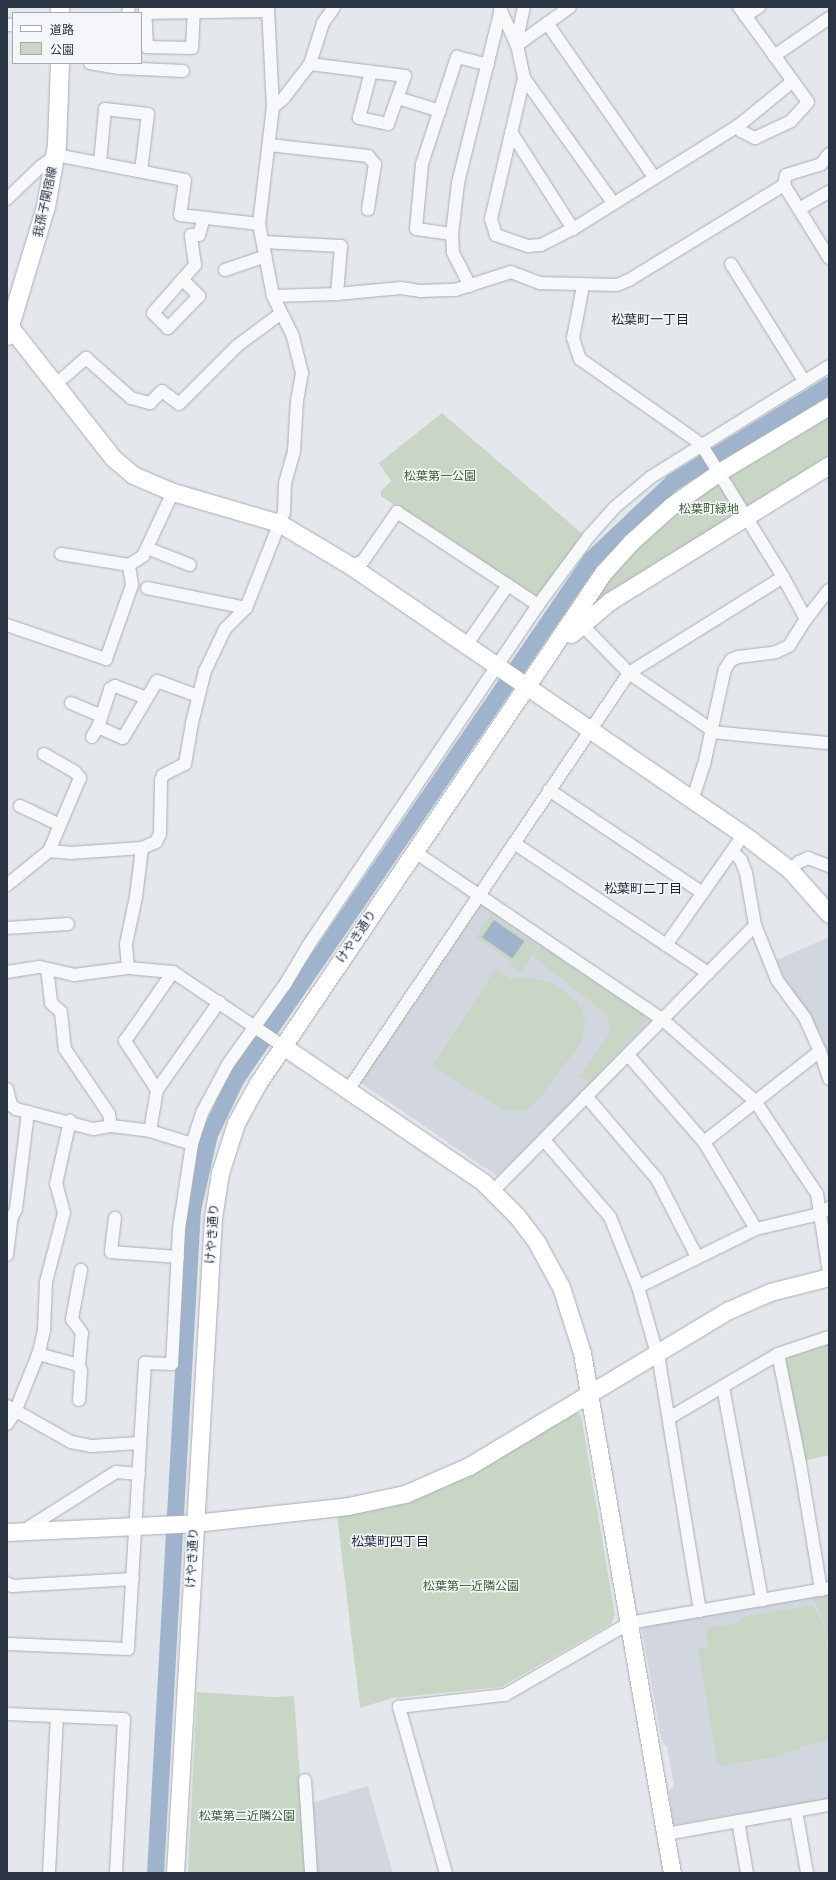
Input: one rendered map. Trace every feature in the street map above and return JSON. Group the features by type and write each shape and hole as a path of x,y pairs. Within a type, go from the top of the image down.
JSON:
{"main road":[{"name":"我孫子関宿線","path":"8,330 41,230 56,155 60,64"}],"street":[{"path":"516,44 524,7"},
{"path":"516,44 570,7"},
{"path":"738,126 742,131 755,138 791,121 808,102 742,12 759,7"},
{"path":"273,107 283,99 310,64 323,23 332,8"},
{"path":"497,8 516,44 524,78 613,203"},
{"path":"470,286 453,252 452,234 458,183 488,65 497,8"},
{"path":"49,851 70,853 142,848 156,842 160,834 160,780 163,775 186,764 198,696 206,671 225,629 246,608 284,512 286,476 294,451 297,401 302,373 293,336 280,314 273,296 259,224 273,107 268,9 194,12 145,10 147,47 192,48 194,12"},
{"path":"774,56 829,18"},
{"path":"547,23 654,177"},
{"path":"452,234 416,229 422,164 457,57 488,65"},
{"path":"96,64 119,68 182,71"},
{"path":"310,64 405,76 388,124 359,118 371,72"},
{"path":"524,78 491,219 496,236 528,246 541,245 573,229 654,177 738,126 792,81"},
{"path":"398,98 440,111"},
{"path":"100,163 105,109 148,114 141,171"},
{"path":"511,132 573,229"},
{"path":"269,145 368,156 375,164 368,209"},
{"path":"829,154 822,164 786,175 784,185 829,258"},
{"path":"7,199 40,167 56,155 185,180 180,215 259,224"},
{"path":"273,296 337,294 401,288 420,291 455,290 511,272 540,283 582,286 617,285 629,280 784,185"},
{"path":"799,209 829,192"},
{"path":"183,280 195,265 191,235 199,234 204,218"},
{"path":"263,242 341,246 337,294"},
{"path":"225,270 266,256"},
{"path":"731,264 804,381"},
{"path":"582,286 573,338 580,359 703,446 783,577 806,620"},
{"path":"56,384 86,358 131,398 150,403 162,391 179,404 237,346 280,314"},
{"path":"8,330 56,384 113,458 141,480 174,492 279,523 351,566 744,834 790,870 829,914"},
{"path":"7,1644 128,1649 139,1474 139,1443 145,1363 172,1364 178,1257 192,1144 214,1086 257,1029 500,667 538,605 578,550 614,508 651,477 703,446 829,366"},
{"path":"522,682 608,568 644,530 717,468 829,406"},
{"path":"522,682 581,624 610,601 829,465"},
{"path":"61,554 129,565 143,556 174,492"},
{"path":"351,566 363,561 397,512 538,605"},
{"path":"147,548 190,566"},
{"path":"7,625 106,659 132,584 129,565"},
{"path":"348,1090 629,673 783,577"},
{"path":"467,644 508,585"},
{"path":"147,588 246,608"},
{"path":"693,798 712,731 725,669 731,660 776,652 788,646 829,590"},
{"path":"581,624 629,673 712,731 829,743"},
{"path":"71,703 97,727 123,738 157,681 198,696"},
{"name":"けやき通り","path":"175,1873 182,1523 216,1194 220,1173 236,1123 279,1043 415,852 522,682"},
{"path":"97,727 110,689 115,686 147,698"},
{"path":"7,885 49,851 80,778 75,772 44,754"},
{"path":"549,790 703,893"},
{"path":"20,806 60,825"},
{"path":"666,945 733,852 744,834"},
{"path":"514,843 708,973"},
{"path":"128,968 126,944 136,897 142,848"},
{"path":"415,852 662,1019 755,1101 817,1194 824,1211 829,1272"},
{"path":"733,852 741,860 746,873 755,925 777,980 805,1018 820,1051 829,1079"},
{"path":"790,870 798,862 808,858 829,866"},
{"path":"7,928 68,924"},
{"path":"493,1191 755,925"},
{"path":"7,972 26,968 47,969 74,975 128,968 173,972 462,1166 493,1191 517,1216 537,1243 561,1287 576,1331 589,1393 672,1873"},
{"path":"47,969 51,1003 62,1012 65,1049 109,1114 111,1126"},
{"path":"158,1090 125,1041 173,972"},
{"path":"150,1132 158,1090 219,1002"},
{"path":"704,1142 820,1051"},
{"path":"628,1055 704,1142 756,1229"},
{"path":"7,1090 9,1106 28,1112 70,1121 92,1129 111,1126 150,1132 192,1144"},
{"path":"586,1096 657,1179 697,1258"},
{"path":"7,1250 12,1217 16,1209 28,1112"},
{"path":"7,1424 11,1409 38,1354 44,1330 46,1282 64,1213 56,1184 70,1121"},
{"path":"544,1140 610,1217 638,1287 657,1353 700,1611"},
{"path":"638,1287 756,1229 824,1211"},
{"path":"115,1218 111,1252 178,1257"},
{"path":"79,1400 81,1371 79,1365 82,1333 72,1319 81,1270"},
{"path":"15,1531 182,1523 370,1503 422,1489 469,1466 589,1393 750,1300 829,1277"},
{"path":"669,1418 778,1354 829,1337"},
{"path":"38,1354 79,1365"},
{"path":"446,1873 399,1707 505,1695 629,1623 825,1589 778,1354"},
{"path":"723,1387 762,1600"},
{"path":"11,1409 71,1442 91,1446 139,1443"},
{"path":"15,1531 116,1472 139,1474"},
{"path":"7,1583 12,1586 132,1579"},
{"path":"7,1714 124,1719 116,1873"},
{"path":"49,1873 58,1716"},
{"path":"305,1780 311,1873"},
{"path":"666,1834 829,1805"},
{"path":"796,1811 806,1873"},
{"path":"738,1821 747,1873"}],"shaded area":[{"path":"480,902 653,1017 654,1022 497,1176 358,1081"},
{"path":"829,937 829,1058 820,1033 784,978 777,960"},
{"path":"829,1593 829,1799 673,1825 669,1791 674,1786 667,1747 662,1742 641,1625"},
{"path":"368,1786 393,1873 317,1873 312,1803"}],"green space":[{"name":"松葉町緑地","path":"829,412 829,460 746,508 727,477"},
{"name":"松葉第一公園","path":"442,413 586,537 537,602 381,496 381,491 391,481 379,463"},
{"name":"松葉町緑地","path":"719,482 738,513 585,614 589,598 647,533"},
{"path":"491,915 538,946 520,973 510,966 512,962 476,938"},
{"path":"541,946 648,1019 589,1083 580,1077 611,1031 606,1014 534,957"},
{"path":"496,968 511,979 529,978 551,982 578,1002 586,1022 580,1044 539,1099 526,1110 503,1110 432,1066"},
{"path":"829,1344 829,1455 803,1461 785,1360 788,1356"},
{"name":"松葉第一近隣公園","path":"574,1412 581,1415 615,1615 611,1624 501,1687 392,1698 360,1708 337,1515 392,1505 433,1492 490,1462"},
{"path":"829,1595 829,1639 826,1639 829,1653 829,1740 808,1745 776,1757 718,1766 698,1649 708,1647 706,1629 740,1622 742,1617 812,1605 821,1618 826,1638 824,1620 813,1598"},
{"name":"松葉第二近隣公園","path":"197,1692 272,1697 294,1696 307,1873 188,1873"}],"water":[{"path":"494,920 524,941 512,958 482,937"}],"waterway":[{"path":"155,1873 192,1210 209,1134 236,1078 591,559 672,482 829,385"}],"district":[{"name":"松葉町一丁目","path":"650,320"},
{"name":"松葉町二丁目","path":"643,889"},
{"name":"松葉町四丁目","path":"390,1542"}]}
